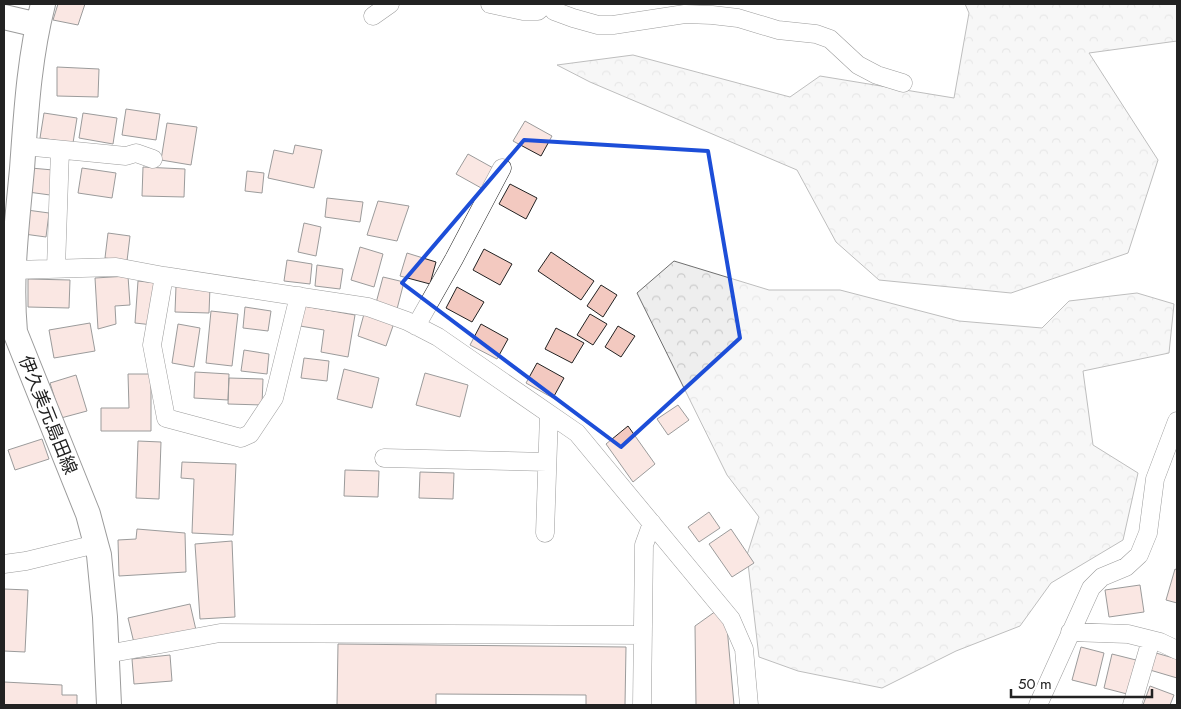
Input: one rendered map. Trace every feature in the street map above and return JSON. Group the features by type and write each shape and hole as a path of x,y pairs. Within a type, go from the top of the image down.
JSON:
{"main road":[{"path":"4,17 41,14"},
{"name":"伊久美元島田線","path":"41,14 30,66 24,146 9,267 12,305 15,332 88,514 99,555 105,617 109,705"}],"street":[{"path":"373,16 390,4"},
{"path":"490,4 522,11 538,10 545,4"},
{"path":"550,4 554,11 598,25 613,25 685,14 712,14 738,18 778,30 816,34 830,39 858,65 876,75 903,83"},
{"path":"24,146 126,156 136,153 153,158"},
{"path":"56,268 60,150"},
{"path":"416,326 502,168"},
{"path":"9,267 116,267 368,307 407,321 438,337 577,433 731,619 744,649 749,705"},
{"path":"164,276 152,345 166,418 241,438 250,434 274,398 299,296"},
{"path":"545,534 549,414"},
{"path":"1043,705 1070,632 1091,588 1102,577 1126,567 1139,555 1148,533 1155,479 1177,421"},
{"path":"384,458 547,462"},
{"path":"642,705 644,545 652,523"},
{"path":"4,564 26,561 96,544"},
{"path":"1070,632 1128,634 1152,640 1177,650"},
{"path":"107,654 220,633 643,635"},
{"path":"1132,705 1152,640"}],"highlighted area":[{"path":"524,140 708,151 740,338 621,447 402,283"}],"green space":[{"path":"965,4 1177,4 1177,41 1089,53 1158,160 1128,253 1011,293 879,280 836,242 797,170 590,82 557,65 633,55 790,97 820,76 954,98 969,13"},
{"path":"674,261 769,290 840,290 959,321 1042,328 1069,301 1137,293 1174,304 1169,353 1083,371 1093,445 1138,473 1123,540 1051,583 1020,626 956,651 882,688 798,671 759,657 747,555 759,517 727,475 637,293"}],"building":[{"path":"58,4 85,4 78,25 53,20"},
{"path":"57,67 99,69 98,97 57,96"},
{"path":"126,109 160,114 156,140 122,135"},
{"path":"44,113 77,118 73,143 40,138"},
{"path":"83,113 117,118 113,144 79,138"},
{"path":"525,121 552,136 541,156 513,141"},
{"path":"167,123 197,127 191,165 161,160"},
{"path":"295,145 322,150 314,188 268,178 274,150 293,154"},
{"path":"468,154 495,169 483,189 456,174"},
{"path":"143,167 185,169 184,197 142,196"},
{"path":"31,168 53,170 50,195 28,192"},
{"path":"82,168 116,173 112,198 78,193"},
{"path":"247,171 264,173 262,193 245,191"},
{"path":"510,184 537,198 526,219 499,204"},
{"path":"327,198 363,202 360,222 325,217"},
{"path":"378,201 409,206 397,241 367,235"},
{"path":"27,210 49,213 46,237 24,234"},
{"path":"304,223 321,227 316,256 298,252"},
{"path":"108,233 130,236 127,261 105,258"},
{"path":"360,247 383,254 374,287 351,280"},
{"path":"484,249 512,264 500,285 473,270"},
{"path":"551,252 594,281 581,300 538,271"},
{"path":"407,253 436,262 430,284 400,276"},
{"path":"287,260 312,264 310,284 284,281"},
{"path":"317,265 343,269 340,289 315,286"},
{"path":"128,276 130,305 115,306 116,324 98,329 95,278"},
{"path":"383,277 404,282 397,309 376,303"},
{"path":"28,279 70,280 69,308 28,307"},
{"path":"138,281 156,283 153,325 135,323"},
{"path":"601,285 617,295 603,317 587,306"},
{"path":"176,286 210,287 209,313 175,312"},
{"path":"457,287 484,302 472,322 446,308"},
{"path":"304,306 355,315 348,357 321,352 324,330 300,326"},
{"path":"245,307 271,311 268,331 243,328"},
{"path":"211,311 238,314 232,366 206,363"},
{"path":"364,314 394,323 386,346 358,336"},
{"path":"590,314 607,324 593,345 577,335"},
{"path":"90,323 95,351 54,358 49,330"},
{"path":"178,324 200,328 194,367 172,363"},
{"path":"481,324 508,339 497,359 470,345"},
{"path":"618,326 635,336 621,357 605,347"},
{"path":"556,328 584,343 572,363 545,349"},
{"path":"244,350 269,354 267,374 241,371"},
{"path":"304,358 329,361 327,381 301,378"},
{"path":"537,363 564,378 553,398 526,383"},
{"path":"344,369 379,378 372,408 337,399"},
{"path":"195,372 229,374 228,400 194,398"},
{"path":"425,373 468,385 460,417 416,405"},
{"path":"128,374 151,374 151,431 101,431 101,408 129,408"},
{"path":"76,375 87,411 61,418 50,383"},
{"path":"229,378 263,379 262,405 228,404"},
{"path":"678,405 689,420 668,435 657,419"},
{"path":"628,426 655,464 633,482 606,444"},
{"path":"42,439 49,459 15,470 8,450"},
{"path":"138,441 161,442 159,499 136,498"},
{"path":"182,462 236,464 233,535 192,533 194,479 181,478"},
{"path":"345,470 379,471 378,497 344,496"},
{"path":"420,472 454,473 453,499 419,498"},
{"path":"709,512 720,528 699,542 688,527"},
{"path":"137,529 185,533 186,572 119,576 118,540 136,539"},
{"path":"731,529 754,563 732,577 709,544"},
{"path":"232,541 235,617 200,619 195,544"},
{"path":"1175,569 1177,570 1177,603 1166,600"},
{"path":"1140,585 1144,612 1109,617 1105,590"},
{"path":"4,589 28,590 25,652 4,651"},
{"path":"190,604 196,630 134,643 128,618"},
{"path":"716,611 727,627 734,705 696,705 695,626"},
{"path":"338,644 626,647 625,705 586,705 586,695 436,694 436,705 337,705"},
{"path":"1081,647 1104,653 1096,686 1072,680"},
{"path":"1156,653 1177,659 1177,678 1150,670"},
{"path":"1112,654 1136,660 1127,694 1104,688"},
{"path":"170,655 172,681 134,684 132,659"},
{"path":"4,682 62,685 62,695 77,695 77,705 4,705"},
{"path":"1150,686 1174,695 1170,705 1143,705"}]}
